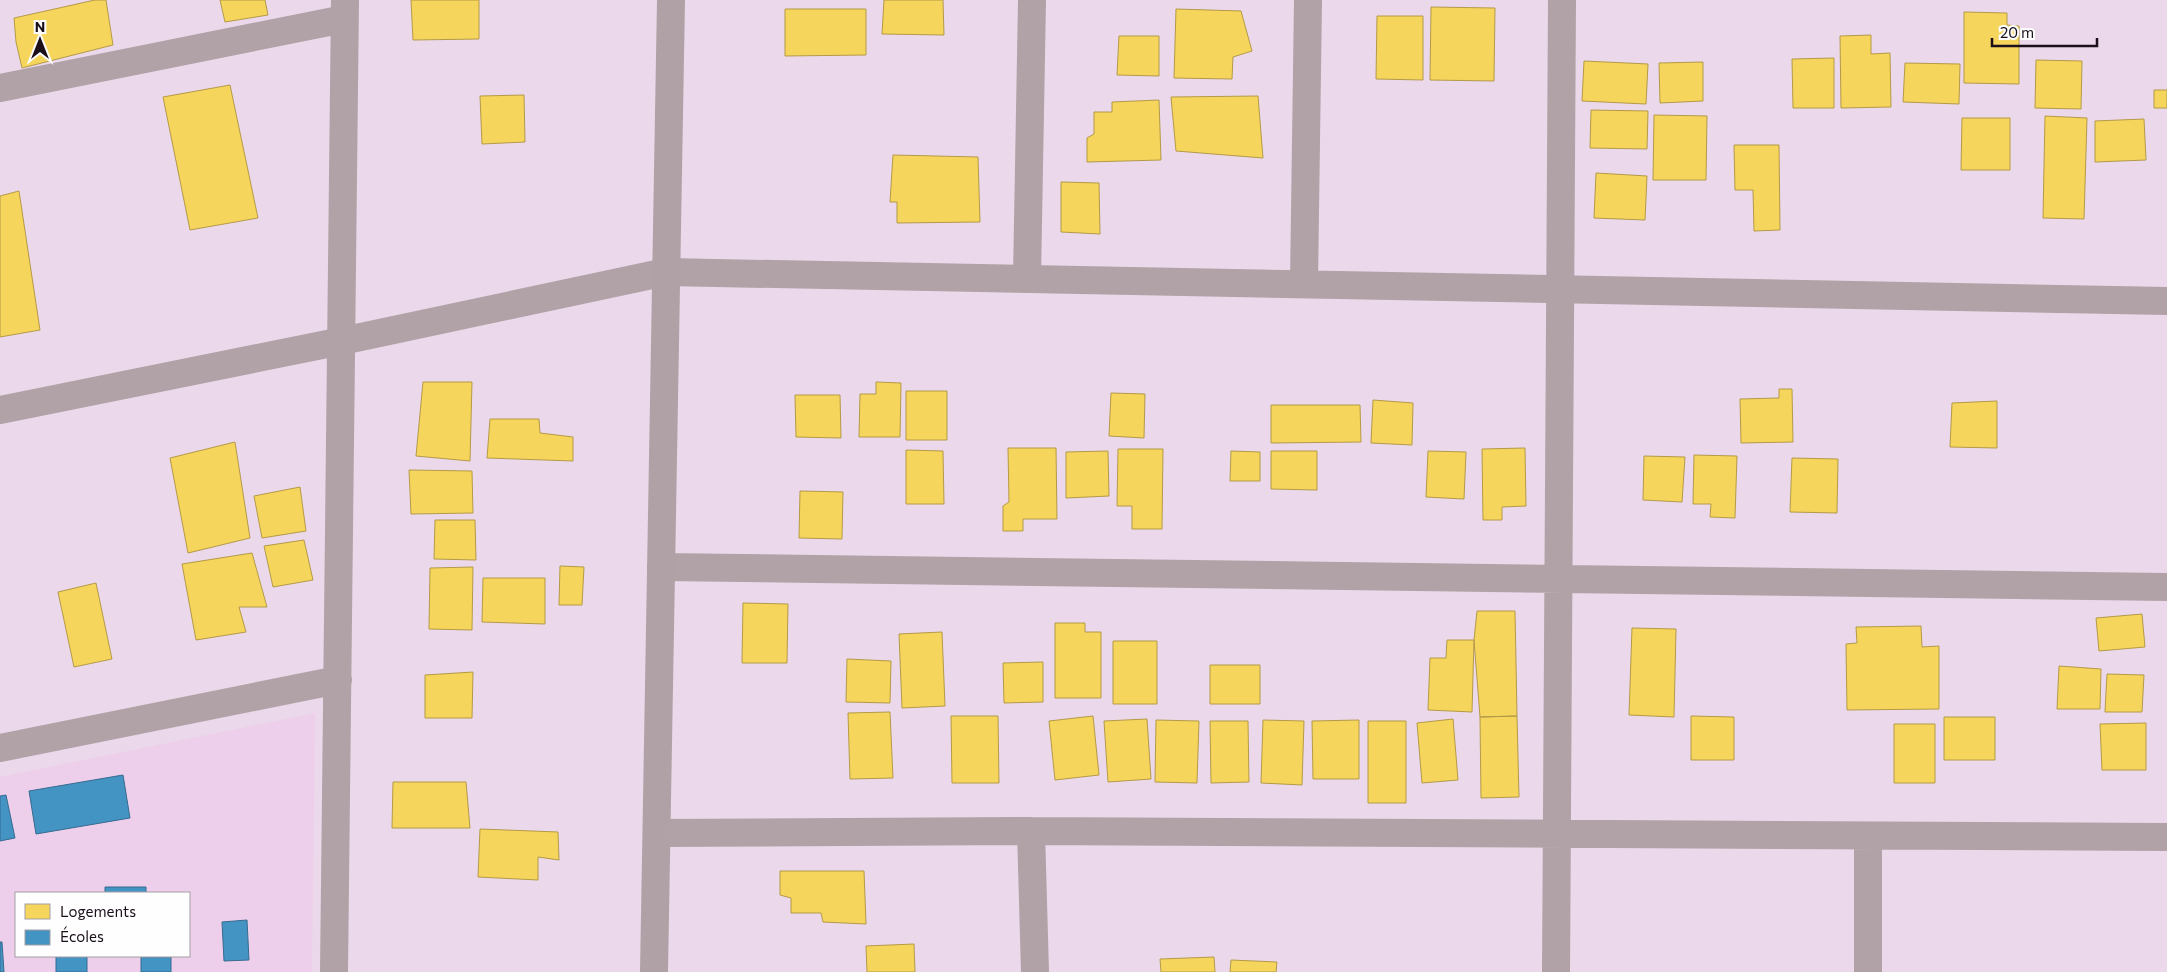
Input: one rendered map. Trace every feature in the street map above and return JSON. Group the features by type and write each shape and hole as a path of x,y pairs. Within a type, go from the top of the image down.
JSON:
{"street":[{"path":"654,972 671,0"},
{"path":"1027,278 1032,0"},
{"path":"1304,284 1308,0"},
{"path":"1556,972 1560,578 1562,0"},
{"path":"2,81 345,10 334,972"},
{"path":"0,410 342,341 666,272 2167,301"},
{"path":"661,566 2167,587"},
{"path":"0,748 338,680"},
{"path":"657,833 1031,831 2167,837"},
{"path":"1031,831 1034,972"},
{"path":"1868,836 1868,972"}],"shaded area":[{"path":"315,713 312,972 0,972 0,777"}],"building: Logements":[{"path":"95,0 106,0 113,45 22,68 16,42 14,18"},
{"path":"220,0 265,0 268,15 225,22"},
{"path":"411,0 479,0 479,39 413,40"},
{"path":"884,0 943,0 944,35 882,34"},
{"path":"1431,7 1495,8 1494,81 1430,80"},
{"path":"785,9 866,9 866,55 785,56"},
{"path":"1176,9 1241,11 1252,51 1233,57 1232,79 1174,78"},
{"path":"1964,12 2007,13 2007,25 2019,26 2019,84 1964,83"},
{"path":"1377,16 1423,16 1423,80 1376,79"},
{"path":"1871,35 1871,54 1890,53 1891,107 1841,108 1840,36"},
{"path":"1119,36 1159,36 1159,76 1117,75"},
{"path":"1834,58 1834,108 1793,108 1792,59"},
{"path":"2036,60 2082,61 2081,109 2035,108"},
{"path":"1584,61 1648,64 1646,104 1582,101"},
{"path":"1703,62 1703,101 1660,103 1659,63"},
{"path":"1905,63 1960,64 1959,104 1903,102"},
{"path":"230,85 258,218 190,230 163,97"},
{"path":"2154,90 2167,90 2167,108 2154,108"},
{"path":"524,95 525,142 482,144 480,96"},
{"path":"1258,96 1263,158 1176,151 1171,97"},
{"path":"1159,100 1161,160 1087,162 1087,138 1094,134 1094,112 1112,112 1112,102"},
{"path":"1591,110 1648,111 1647,149 1590,148"},
{"path":"1654,115 1707,116 1706,180 1653,180"},
{"path":"2045,116 2087,118 2084,219 2043,218"},
{"path":"1962,118 2010,118 2010,170 1961,170"},
{"path":"2144,119 2146,160 2095,162 2095,121"},
{"path":"1734,145 1779,145 1780,230 1754,231 1753,190 1735,190"},
{"path":"893,155 978,157 980,222 897,223 897,202 890,202"},
{"path":"1596,173 1647,176 1645,220 1594,218"},
{"path":"1061,182 1099,183 1100,234 1061,232"},
{"path":"19,191 40,330 0,337 0,196"},
{"path":"423,382 472,382 470,461 416,456"},
{"path":"876,382 901,383 900,437 859,437 860,394 876,394"},
{"path":"1779,389 1792,389 1793,442 1741,443 1740,399 1779,398"},
{"path":"906,391 947,391 947,440 906,440"},
{"path":"1111,393 1145,394 1144,438 1109,436"},
{"path":"795,395 840,395 841,438 796,437"},
{"path":"1373,400 1413,403 1412,445 1371,443"},
{"path":"1997,401 1997,448 1950,447 1952,403"},
{"path":"1271,405 1360,405 1361,442 1271,443"},
{"path":"490,419 539,419 540,433 573,437 573,461 487,458"},
{"path":"235,442 250,538 188,553 170,458"},
{"path":"1008,448 1056,448 1057,519 1023,519 1023,531 1003,531 1003,506 1009,502"},
{"path":"1525,448 1526,506 1502,507 1502,520 1483,520 1482,449"},
{"path":"1118,449 1163,449 1162,529 1132,529 1132,506 1117,506"},
{"path":"906,450 943,451 944,504 906,504"},
{"path":"1108,451 1109,496 1066,498 1066,452"},
{"path":"1231,451 1260,452 1260,481 1230,481"},
{"path":"1271,451 1317,451 1317,490 1271,489"},
{"path":"1428,451 1466,452 1464,499 1426,497"},
{"path":"1694,455 1737,456 1735,518 1710,517 1711,504 1693,504"},
{"path":"1644,456 1685,457 1682,502 1643,500"},
{"path":"1792,458 1838,459 1837,513 1790,512"},
{"path":"409,470 472,471 473,513 411,514"},
{"path":"300,487 306,531 262,538 254,496"},
{"path":"800,491 843,492 842,539 799,538"},
{"path":"435,520 475,520 476,560 434,559"},
{"path":"304,540 313,580 273,587 264,546"},
{"path":"252,553 267,607 239,607 246,632 196,640 182,564"},
{"path":"560,566 584,567 582,605 559,605"},
{"path":"473,567 472,630 429,629 430,568"},
{"path":"483,578 545,578 545,624 482,622"},
{"path":"96,583 112,659 74,667 58,592"},
{"path":"743,603 788,604 787,663 742,663"},
{"path":"1477,611 1515,611 1517,716 1480,717 1474,640"},
{"path":"2142,614 2145,647 2099,651 2096,618"},
{"path":"1055,623 1085,623 1085,632 1101,632 1101,698 1055,698"},
{"path":"1921,626 1922,647 1939,646 1939,709 1847,710 1846,644 1857,643 1856,627"},
{"path":"1632,628 1676,629 1674,717 1629,715"},
{"path":"942,632 945,706 902,708 899,634"},
{"path":"1447,640 1474,640 1472,712 1428,710 1430,658 1446,658"},
{"path":"1113,641 1157,641 1157,704 1113,704"},
{"path":"847,659 891,661 890,703 846,702"},
{"path":"1043,662 1043,702 1004,703 1003,663"},
{"path":"1210,665 1260,665 1260,704 1210,704"},
{"path":"2059,666 2101,669 2100,709 2057,709"},
{"path":"473,672 472,718 425,718 425,675"},
{"path":"2107,674 2144,675 2142,712 2105,712"},
{"path":"890,712 893,778 850,779 848,713"},
{"path":"951,716 998,716 999,783 952,783"},
{"path":"1093,716 1099,775 1055,780 1049,721"},
{"path":"1517,716 1519,797 1481,798 1480,717"},
{"path":"1691,716 1734,717 1734,760 1691,760"},
{"path":"1944,717 1995,717 1995,760 1944,760"},
{"path":"1147,719 1151,779 1108,782 1104,721"},
{"path":"1453,719 1458,780 1422,783 1417,723"},
{"path":"1156,720 1199,721 1197,783 1155,782"},
{"path":"1263,720 1304,721 1302,785 1261,783"},
{"path":"1359,720 1359,779 1313,779 1312,721"},
{"path":"1210,721 1248,721 1249,782 1211,783"},
{"path":"1368,721 1406,721 1406,803 1368,803"},
{"path":"2146,723 2146,770 2102,770 2100,724"},
{"path":"1894,724 1935,724 1935,783 1894,783"},
{"path":"393,782 466,782 470,828 392,828"},
{"path":"480,829 558,832 559,860 538,857 538,880 478,877"},
{"path":"780,871 864,871 866,924 823,922 821,913 791,913 791,898 780,895"},
{"path":"914,944 915,972 867,972 866,946"},
{"path":"1214,957 1215,972 1161,972 1160,959"},
{"path":"1231,960 1277,962 1276,972 1230,972"}],"building: Écoles":[{"path":"123,775 130,818 36,834 29,791"},
{"path":"6,795 15,838 0,841 0,796"},
{"path":"105,887 146,887 146,892 105,892"},
{"path":"247,920 249,960 224,961 222,922"},
{"path":"0,942 2,942 4,972 0,972"},
{"path":"56,957 87,957 87,972 56,972"},
{"path":"141,957 171,957 171,972 141,972"}]}
